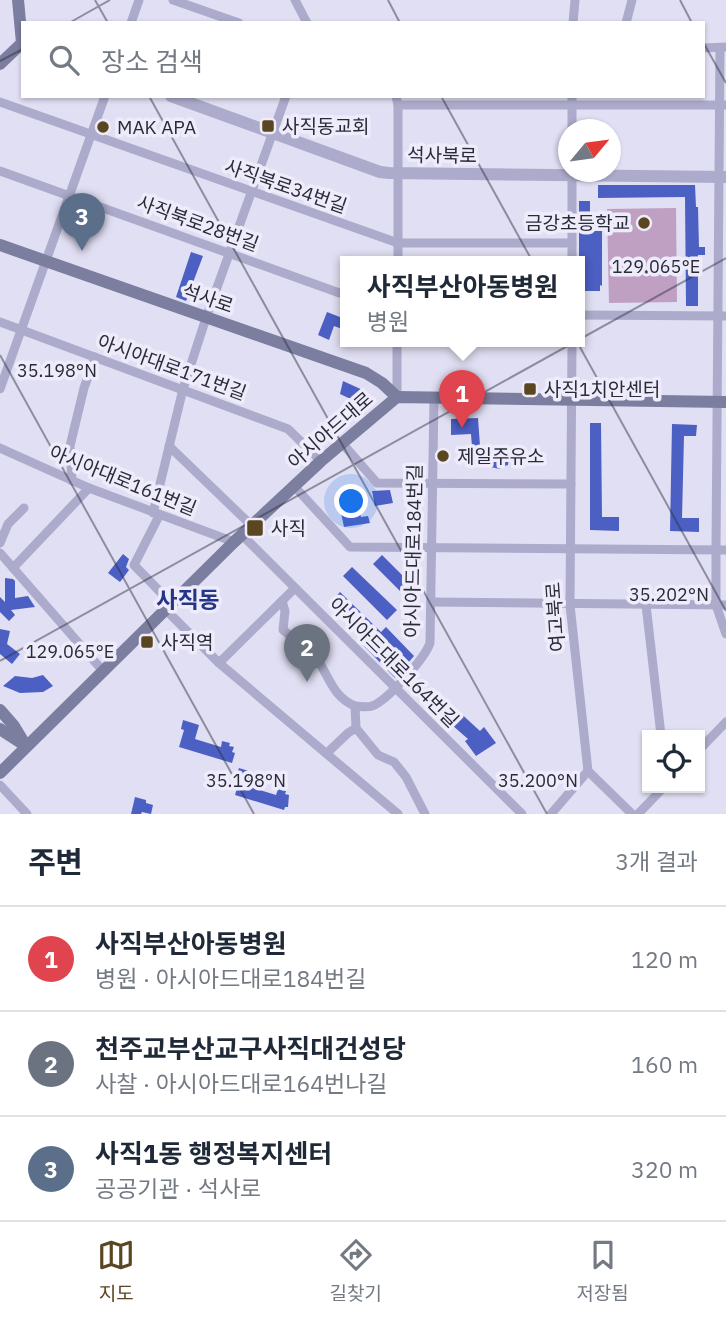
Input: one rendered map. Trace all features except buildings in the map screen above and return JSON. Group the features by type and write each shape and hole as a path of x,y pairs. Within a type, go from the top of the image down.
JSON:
{"main road":[{"path":"18,0 21,26"},
{"path":"0,64 21,45"},
{"name":"석사로","path":"0,245 366,373 397,397"},
{"name":"아시아드대로","path":"0,773 243,534 321,461 397,397 721,402"},
{"path":"0,710 26,746"},
{"path":"0,729 26,746"}],"street":[{"path":"132,21 139,0"},
{"path":"173,0 233,21"},
{"path":"295,0 306,21"},
{"path":"573,21 575,0"},
{"path":"627,21 632,0"},
{"path":"705,48 723,48 721,475 716,550 726,634"},
{"path":"0,388 104,98"},
{"name":"석사북로","path":"178,98 380,172 558,173"},
{"path":"285,98 183,389 156,514 134,565 219,663 398,814"},
{"path":"398,256 397,101 572,101 723,106"},
{"path":"572,101 572,119"},
{"name":"사직북로34번길","path":"0,102 398,243 572,243"},
{"name":"사직북로28번길","path":"0,171 340,293"},
{"name":"석사북로","path":"621,174 722,177"},
{"path":"572,182 572,256"},
{"path":"585,315 722,316"},
{"name":"아시아대로171번길","path":"0,322 288,429 321,461"},
{"path":"397,347 397,397"},
{"name":"여고북로","path":"572,347 569,605 588,771"},
{"path":"72,481 71,446 84,388 95,357"},
{"name":"아시아드대로184번길","path":"355,706 373,706 395,688 426,653 430,643 434,398"},
{"path":"342,443 377,483 571,484"},
{"name":"아시아드대로164번길","path":"169,446 243,534 522,814"},
{"name":"아시아대로161번길","path":"0,448 72,481 156,514 243,534"},
{"path":"294,486 350,547 726,550"},
{"path":"13,568 89,488"},
{"path":"0,543 8,524 24,508"},
{"path":"0,553 103,671"},
{"path":"219,663 295,588"},
{"path":"282,601 285,611 283,630 316,657 334,690 344,702 355,706 356,728 378,755 394,762 419,799 425,814"},
{"path":"431,602 721,605"},
{"path":"646,605 660,730"},
{"path":"705,744 726,722"},
{"path":"327,753 356,728"},
{"path":"551,814 588,771 632,814"},
{"path":"0,785 27,814"},
{"path":"638,814 658,793"}],"shaded area":[{"path":"676,208 677,302 609,303 607,209"}],"place":[{"name":"사직동교회","path":"268,126"},
{"name":"MAK APA","path":"103,127"},
{"name":"금강초등학교","path":"644,223"},
{"name":"사직1동 행정복지센터","path":"82,251"},
{"name":"사직1치안센터","path":"530,389"},
{"name":"사직부산아동병원","path":"462,428"},
{"name":"제일주유소","path":"443,456"},
{"name":"사직","path":"255,528"},
{"name":"사직역","path":"147,642"},
{"name":"천주교부산교구사직대건성당","path":"307,682"}],"district":[{"name":"사직동","path":"188,600"}]}
